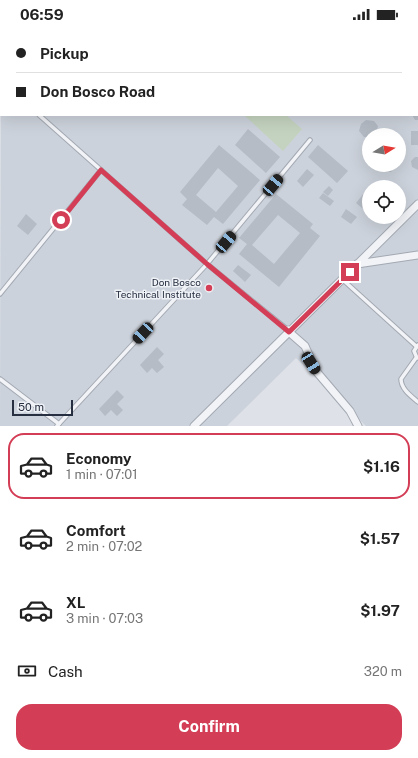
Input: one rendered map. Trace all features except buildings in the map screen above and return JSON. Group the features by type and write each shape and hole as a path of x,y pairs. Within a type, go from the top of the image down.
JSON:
{"street":[{"path":"194,426 288,331 418,204"},
{"path":"357,264 418,255"},
{"path":"288,331 305,346 316,371 363,426"},
{"path":"350,411 358,426"}],"lane":[{"path":"40,116 207,264 288,331"},
{"path":"0,379 58,425 207,264 310,140"},
{"path":"0,294 101,170"},
{"path":"342,279 417,345 414,351 417,358 401,379 401,383 418,402"}],"shaded area":[{"name":"Don Bosco Technical Institute","path":"1,116 418,116 418,426 366,426 296,358 227,426 0,426"}],"green space":[{"path":"245,116 287,116 302,129 283,151"}],"place":[{"name":"Don Bosco Technical Institute","path":"209,288"}],"route":[{"path":"61,220 101,170 207,264 289,332 350,272"}]}
